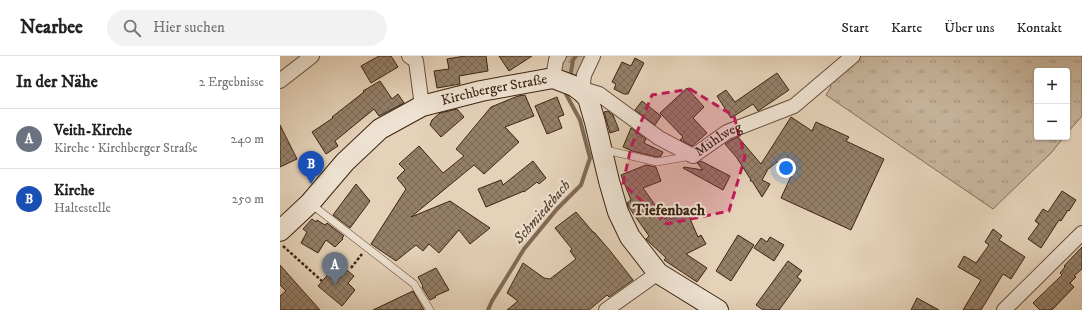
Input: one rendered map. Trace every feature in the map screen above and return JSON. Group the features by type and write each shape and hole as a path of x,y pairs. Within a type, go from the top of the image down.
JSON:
{"main road":[{"name":"Kirchberger Straße","path":"280,231 310,203 345,162 380,129 422,106 481,91 567,84"},
{"path":"567,84 588,98 618,212 630,237 658,273 718,310"}],"street":[{"path":"280,81 312,56"},
{"path":"559,56 556,60 567,84 584,75 593,56"},
{"name":"Mühlweg","path":"567,84 599,94 659,138 693,156 727,132 794,106 853,56"},
{"path":"415,58 422,106"},
{"path":"1004,310 1082,233"},
{"path":"606,310 658,273"}],"lane":[{"path":"602,151 610,151 657,162 693,156"},
{"path":"310,203 414,284 430,310"}],"path":[{"path":"280,243 322,281"},
{"path":"351,268 367,247"}],"highlighted area":[{"path":"690,89 734,116 745,157 729,211 667,224 623,184 631,147 652,95"}],"green space":[{"path":"566,56 586,56 576,75 560,70"},
{"path":"857,56 1082,56 1082,116 1070,130 1070,68 1034,68 1034,140 1062,140 1051,153 993,209 826,95 831,87 828,80"}],"building":[{"path":"379,56 391,56 398,67 371,83 361,66"},
{"path":"465,56 486,56 488,71 459,76 460,84 437,88 434,71 449,69 447,59"},
{"path":"499,56 532,56 509,71"},
{"path":"635,58 644,63 628,94 624,94 614,89 616,84 612,82 622,62 631,66"},
{"path":"777,73 789,90 758,111 753,104 731,118 717,96 726,90 735,102"},
{"path":"380,81 392,99 398,94 404,103 379,116 374,109 335,141 338,146 326,154 312,132 333,118 332,117 364,92 363,91"},
{"path":"687,88 704,107 693,118 707,133 692,146 680,140 683,137 660,113"},
{"path":"525,95 534,116 505,127 519,142 484,174 474,165 411,217 450,201 490,228 470,244 459,230 439,253 429,244 423,251 416,245 396,261 371,244 406,189 397,178 405,170 399,164 419,146 443,173 464,156 456,149 491,107 518,96"},
{"path":"557,97 564,115 558,117 562,128 547,134 535,106"},
{"path":"642,101 661,116 655,125 635,110"},
{"path":"457,109 464,117 441,137 430,125 432,120 440,113"},
{"path":"608,111 613,115 619,130 610,133 604,112"},
{"path":"791,117 812,131 816,122 849,137 846,141 884,159 851,230 781,198 793,172 777,162 767,170 762,180 770,184 762,197 752,181 750,181 751,180 737,158 725,144 738,137 761,164"},
{"path":"280,125 297,159 280,167"},
{"path":"631,128 646,139 644,143 663,152 661,156 657,157 632,151 623,147"},
{"path":"533,161 546,178 539,184 537,182 524,192 486,207 478,189 501,180 503,185"},
{"path":"701,161 730,176 723,190 683,168 703,170 697,163"},
{"path":"646,165 656,167 661,181 643,188 665,219 668,216 671,219 687,212 698,237 701,235 706,244 686,254 707,268 697,282 664,260 666,258 646,239 649,236 628,206 627,203 631,200 621,175"},
{"path":"356,184 370,201 350,228 333,215"},
{"path":"1062,191 1076,200 1061,221 1059,220 1041,248 1028,239 1039,224 1035,221 1043,209 1048,212"},
{"path":"576,212 633,280 609,297 607,295 589,310 507,310 518,301 507,293 523,263 544,278 550,279 576,259 570,251 572,249 555,228"},
{"path":"312,219 325,225 327,223 344,236 342,238 343,239 335,247 326,240 318,253 301,243 307,232 303,229"},
{"path":"993,229 1002,236 999,240 1025,257 1011,279 1003,274 981,310 963,310 981,280 958,267 964,256 976,263 989,245 985,242"},
{"path":"738,235 754,245 731,281 716,271"},
{"path":"770,237 784,245 774,261 754,248 761,238 767,242"},
{"path":"1082,247 1082,269 1074,276 1076,277 1070,283 1074,287 1052,310 1040,310 1033,303 1062,275 1060,273 1065,267 1064,266"},
{"path":"788,261 802,271 797,277 801,280 779,310 763,310 756,305"},
{"path":"338,263 354,276 348,283 355,290 342,306 318,286"},
{"path":"280,265 320,310 280,310 280,296 286,291 280,285"},
{"path":"436,268 449,290 435,296 436,297 430,300 418,277"},
{"path":"413,291 424,310 373,310"},
{"path":"917,298 939,310 911,310"}],"waterway":[{"name":"Schmiedebach","path":"570,78 573,60 576,56"},
{"name":"Schmiedebach","path":"488,310 524,249 557,209 581,185 590,158 580,120 566,94 567,88"}],"place":[{"name":"Kirche","path":"311,184"},
{"name":"Veith-Kirche","path":"335,285"}],"district":[{"name":"Tiefenbach","path":"669,210"}]}
